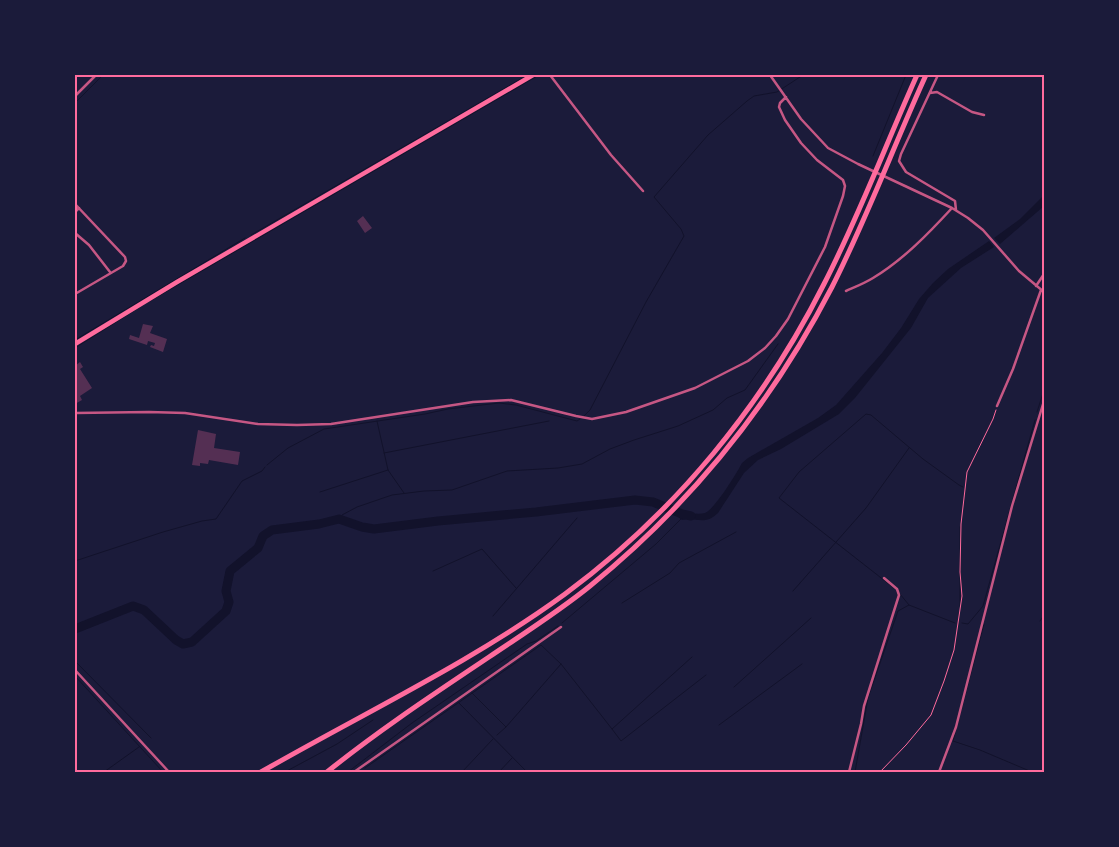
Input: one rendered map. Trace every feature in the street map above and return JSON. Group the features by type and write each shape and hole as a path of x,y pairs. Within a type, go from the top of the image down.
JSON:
{"highway":[{"path":"261,772 433,676 523,622 582,581 657,515 729,434 752,404 790,346 829,275 917,75"},
{"path":"328,772 417,705 527,632 588,588 643,540 678,505 734,440 770,393 798,349 844,262 926,75"}],"main road":[{"path":"75,344 194,272 533,75"}],"street":[{"path":"75,96 96,75"},
{"path":"550,75 612,155 643,191"},
{"path":"770,75 801,119 820,140 837,154 956,210 975,224 1019,271 1043,291 997,406"},
{"path":"938,75 899,161 906,172 955,201 956,210"},
{"path":"928,94 937,92 972,112 984,115"},
{"path":"75,413 185,413 258,424 331,424 473,402 511,400 576,416 592,418 626,412 695,388 748,361 765,348 776,336 788,319 825,246 843,196 845,186 843,180 821,164 800,143 785,120 779,107 786,97"},
{"path":"75,204 125,257 125,264 75,294"},
{"path":"75,212 79,208"},
{"path":"846,292 889,268 952,208"},
{"path":"75,233 90,245 111,273"},
{"path":"1036,286 1044,274"},
{"path":"939,772 956,727 999,555 1044,401"},
{"path":"849,772 864,706 899,595 897,588 884,578"},
{"path":"354,772 562,627"},
{"path":"75,670 169,772"}],"path":[{"path":"880,772 931,715 954,650 961,603 961,524 967,472 993,419 997,406"}],"shaded area":[{"path":"1044,195 1044,206 1000,244 994,238 1020,219"},
{"path":"989,241 994,247 961,268 928,298 911,328 855,398 839,414 781,449 758,460 744,473 718,513 713,517 704,520 682,520 677,516 682,510 691,513 705,513 725,491 742,463 748,458 818,418 836,405 882,353 901,328 919,299 933,283 948,269"}],"building":[{"path":"363,216 372,228 365,233 357,221"},
{"path":"143,324 153,326 150,333 167,339 163,352 150,347 151,345 154,346 155,343 148,341 147,345 129,339 130,335 139,338"},
{"path":"80,362 83,367 80,369 92,388 80,396 82,400 75,404 75,366"},
{"path":"198,430 216,434 214,448 240,452 238,465 209,460 208,464 192,465"}],"waterway":[{"path":"75,103 103,75"},
{"path":"150,301 539,75"},
{"path":"584,416 590,410 646,302 684,236 681,229 654,197 708,135 747,101 754,96 777,92 803,75"},
{"path":"873,156 906,75"},
{"path":"251,235 524,77"},
{"path":"75,340 245,238"},
{"path":"75,348 140,307"},
{"path":"339,519 342,515 357,507 392,495 452,490 507,471 558,468 582,464 610,449 678,426 713,410 727,398 745,390 778,344"},
{"path":"1037,412 1044,390"},
{"path":"267,465 288,448 324,429 448,409 499,403 516,405 577,421 580,419"},
{"path":"894,588 779,498 799,472 866,414 871,415 923,459 963,487"},
{"path":"962,623 968,624 983,606 1035,420"},
{"path":"377,421 388,470 404,493"},
{"path":"384,453 549,421"},
{"path":"793,591 866,508 909,448"},
{"path":"75,561 163,532 216,519 242,481 262,471 265,467"},
{"path":"320,492 388,470"},
{"path":"75,629 133,606 144,610 176,640 183,644 192,642 226,611 229,602 226,591 230,571 258,548 263,536 272,530 319,524 339,519 374,529 635,500 653,502 691,516"},
{"path":"493,616 577,518"},
{"path":"562,623 656,544 682,518"},
{"path":"960,527 960,606"},
{"path":"622,603 670,573 679,563 736,532"},
{"path":"433,571 482,549 516,588"},
{"path":"900,594 909,605"},
{"path":"855,772 868,698 898,611 909,605 955,623"},
{"path":"1040,621 1044,615"},
{"path":"734,687 811,618"},
{"path":"984,624 953,741 1032,772"},
{"path":"348,772 412,723 527,644 536,641 558,626"},
{"path":"365,768 541,645 561,664 612,729"},
{"path":"692,657 612,729 621,741 706,675"},
{"path":"75,661 151,738"},
{"path":"506,727 561,664"},
{"path":"719,725 802,664"},
{"path":"75,676 163,772"},
{"path":"472,693 506,727 497,735"},
{"path":"459,703 527,772"},
{"path":"285,772 337,744 373,720"},
{"path":"462,772 493,739"},
{"path":"104,772 139,747"},
{"path":"499,772 512,758"}]}
